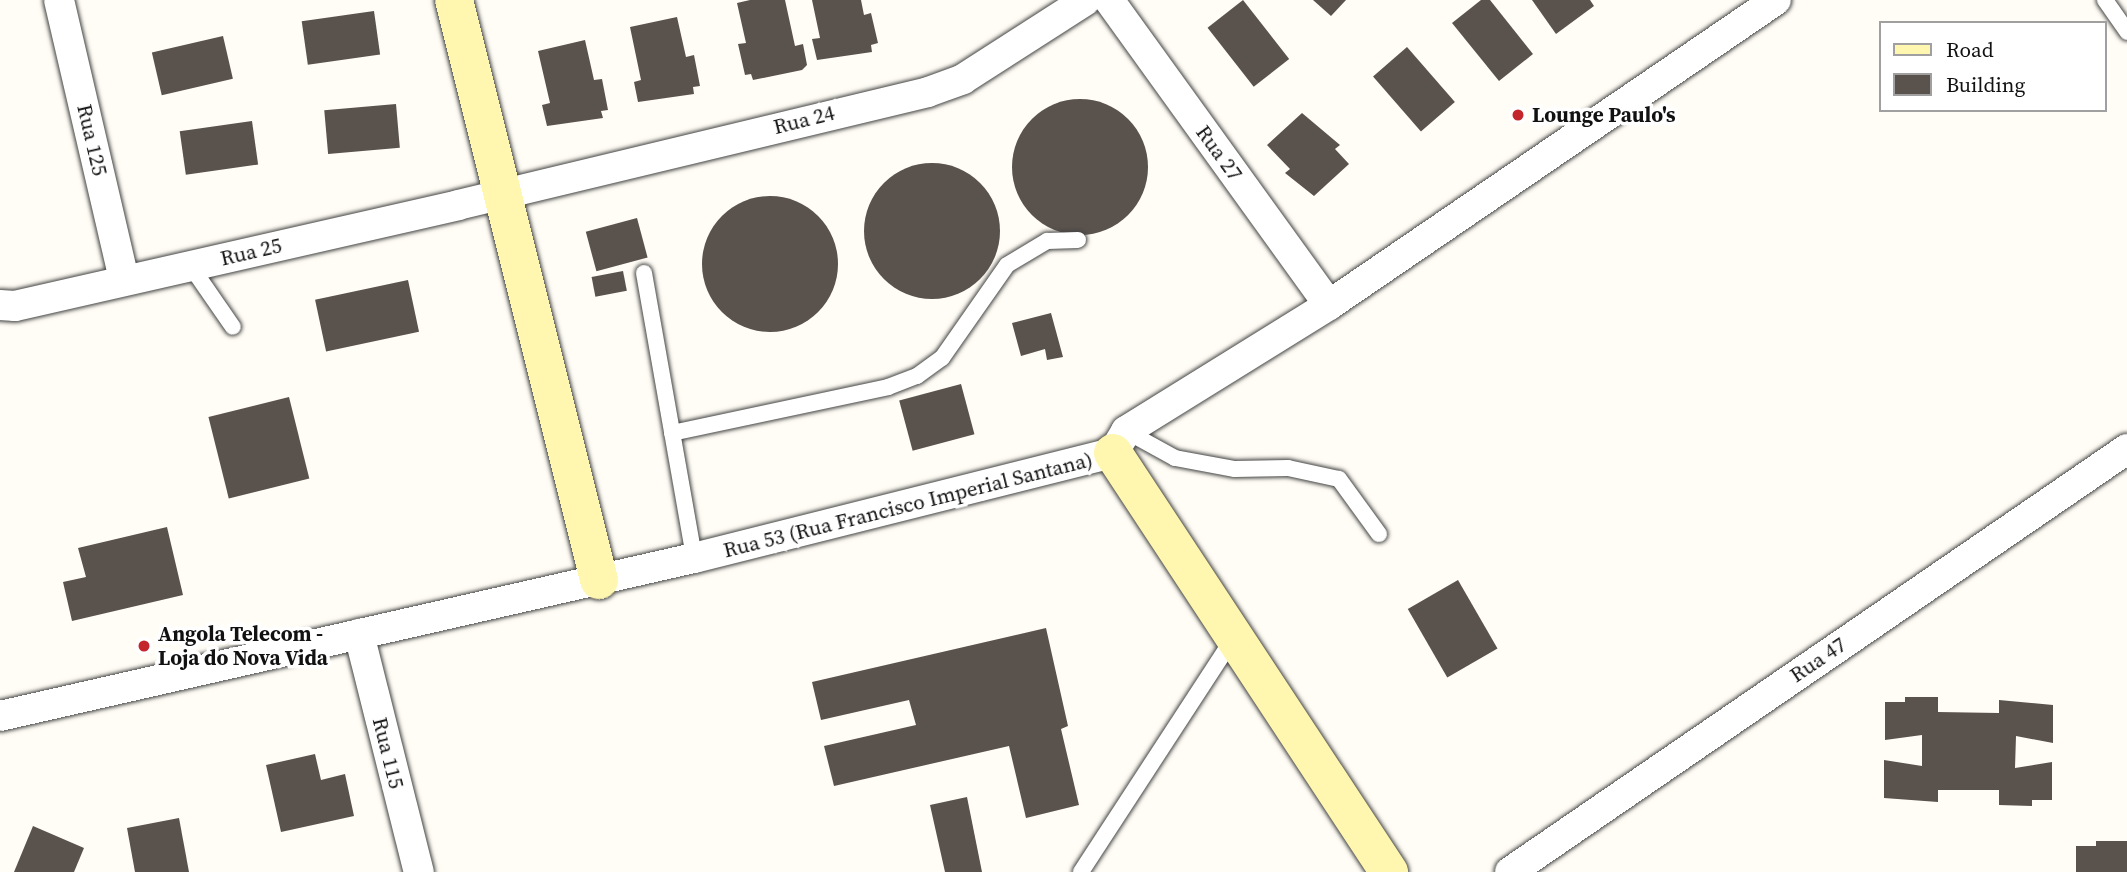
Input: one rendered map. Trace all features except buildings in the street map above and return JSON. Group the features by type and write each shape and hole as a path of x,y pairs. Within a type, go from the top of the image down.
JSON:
{"street":[{"name":"Rua 125","path":"59,0 124,280"},
{"path":"454,0 599,580"},
{"name":"Rua 24","path":"502,194 928,92 963,79 1086,0"},
{"name":"Rua 27","path":"1109,0 1329,305"},
{"name":"Rua 53 (Rua Francisco Imperial Santana)","path":"0,716 694,558 1119,442 1329,305 1776,0"},
{"name":"Rua 25","path":"0,305 15,306 502,194"},
{"path":"1119,442 1234,637 1389,872"},
{"name":"Rua 47","path":"1510,872 2127,449"},
{"name":"Rua 115","path":"359,634 419,872"}],"lane":[{"path":"2105,0 2127,32"},
{"path":"672,433 888,387 917,376 942,358 1007,265 1047,241 1078,240"},
{"path":"190,265 233,327"},
{"path":"644,274 694,558"},
{"path":"1119,442 1175,458 1235,469 1288,468 1339,478 1379,534"},
{"path":"1081,872 1234,637"}],"place":[{"name":"Lounge Paulo's","path":"1518,115"},
{"name":"Angola Telecom - Loja do Nova Vida","path":"144,646"}]}
